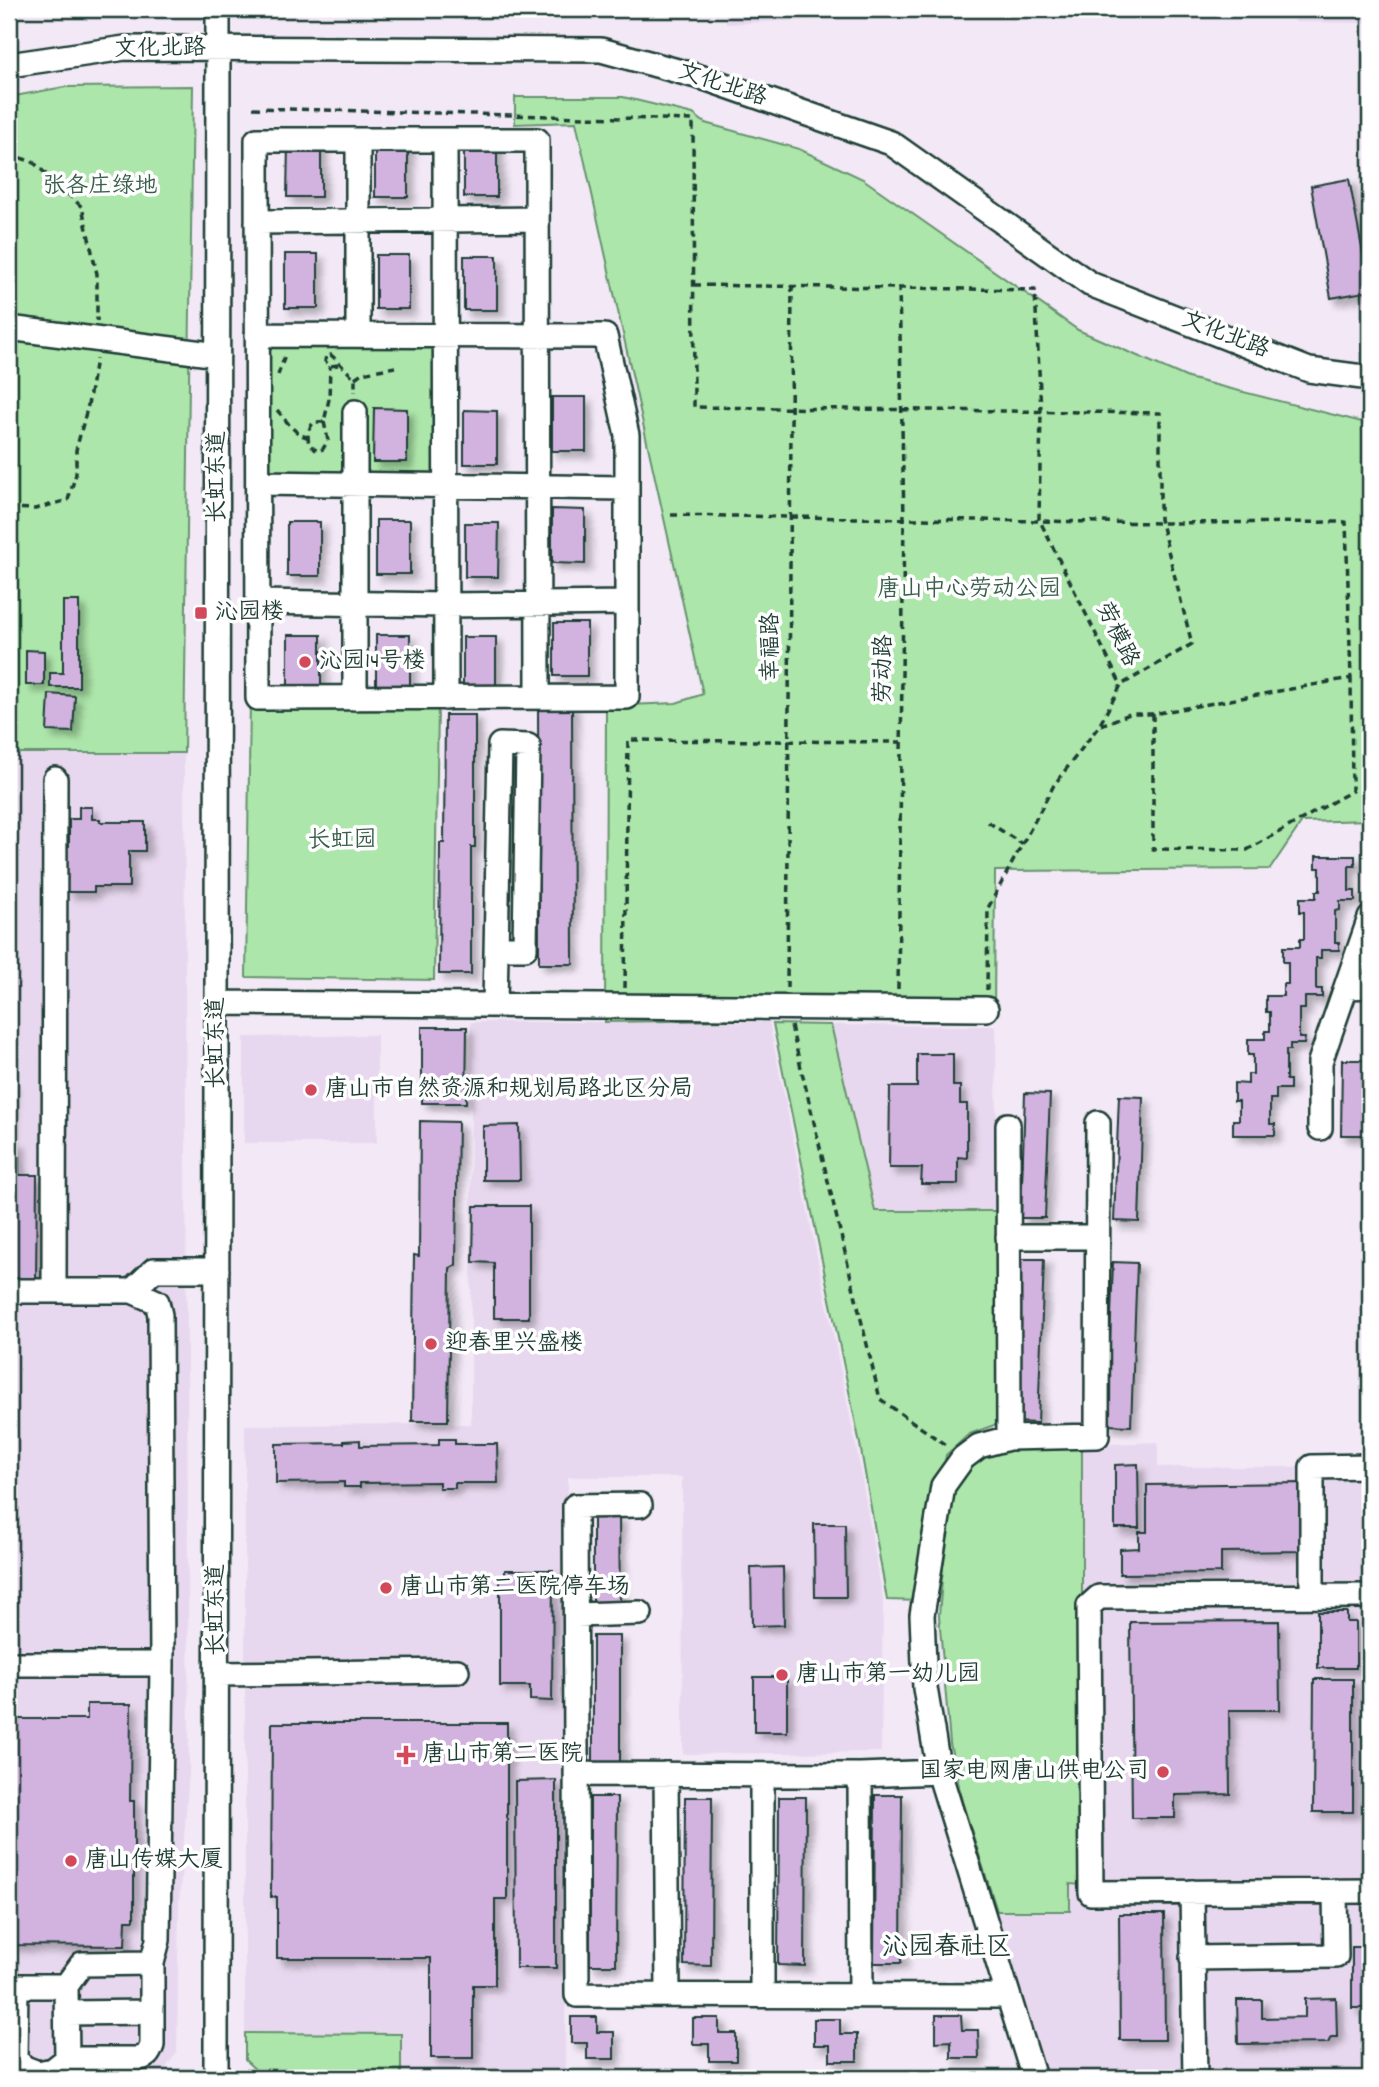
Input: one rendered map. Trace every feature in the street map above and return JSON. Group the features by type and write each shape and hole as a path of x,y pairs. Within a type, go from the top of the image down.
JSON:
{"street":[{"name":"长虹东道","path":"216,2078 218,9"},
{"name":"文化北路","path":"9,65 125,48 601,50 706,79 891,143 1090,284 1309,370 1370,378"},
{"path":"445,140 446,698"},
{"path":"257,335 537,335 605,336 627,435 627,697 258,698 258,483 270,389 257,335 257,141 537,140 537,219 537,335 537,604 538,697"},
{"path":"358,141 358,335"},
{"path":"257,222 537,219"},
{"path":"9,328 218,355"},
{"path":"218,389 270,389"},
{"path":"355,412 355,698"},
{"path":"258,483 625,488"},
{"path":"258,602 444,605 627,603"},
{"path":"495,1005 500,745 528,746 525,948 498,948"},
{"path":"54,1291 55,779"},
{"path":"1321,1128 1321,1062 1370,918"},
{"path":"1347,987 1370,986"},
{"path":"217,1003 986,1009"},
{"path":"1034,2078 939,1772 925,1688 922,1615 943,1486 963,1458 979,1447 1009,1438 1097,1436 1098,1123"},
{"path":"1008,1125 1009,1438"},
{"path":"1008,1237 1097,1237"},
{"path":"132,1291 154,1270 217,1270"},
{"path":"9,1291 132,1291 157,1302 160,1315 162,1664 158,1940 152,1963 150,2053 144,2059 67,2059 53,2070 37,2076 12,2060 16,1986 66,1986"},
{"path":"1312,1596 1312,1467 1370,1466"},
{"path":"639,1506 575,1506 577,1995 1008,1996"},
{"path":"1370,1596 1099,1597 1089,1606 1091,1893 1370,1891"},
{"path":"576,1615 639,1613"},
{"path":"9,1664 162,1664"},
{"path":"217,1674 457,1671"},
{"path":"576,1774 860,1775 939,1772"},
{"path":"666,1774 668,1995"},
{"path":"762,1774 762,1995"},
{"path":"860,1775 861,1995"},
{"path":"1192,1958 1336,1956 1335,1891"},
{"path":"1192,1892 1195,2078"},
{"path":"67,2059 66,1986 82,1964 152,1963"},
{"path":"66,2013 152,2012"}],"path":[{"path":"253,108 693,120 694,407 1160,413 1161,523 1192,645 1121,685"},
{"path":"9,154 33,162 82,207 97,274 96,314 100,338 88,405 76,450 76,474 68,499 34,509 9,508"},
{"path":"694,285 899,288"},
{"name":"幸福路","path":"792,286 787,1008 880,1399 963,1458"},
{"name":"劳模路","path":"899,288 1035,290 1041,411 1040,521 1121,685 1099,726 1054,785 988,908 986,1009"},
{"name":"劳动路","path":"897,1009 904,519 899,288"},
{"path":"288,347 270,389 277,410 290,426 307,437"},
{"path":"324,422 314,422 309,428 307,437 314,450 323,449 328,440 324,422 329,399 330,366 325,361 326,356 331,355 338,365 355,378"},
{"path":"330,366 338,365"},
{"path":"355,378 362,373 395,367"},
{"path":"355,378 355,412"},
{"path":"671,514 1161,523 1346,522 1352,791 1247,850 1153,849 1153,714"},
{"path":"1099,726 1130,714 1153,714 1351,678"},
{"path":"625,993 628,740 901,742"},
{"path":"988,822 1023,844"}],"shaded area":[{"path":"726,9 912,9 912,14 726,24"},
{"path":"1295,9 1370,9 1370,23 1295,22"},
{"path":"9,753 184,753 189,1773 179,1902 177,2052 161,2075 152,2078 9,2078"},
{"name":"唐山市第二医院","path":"471,1022 769,1022 856,1445 883,1599 881,1752 683,1754 682,1477 568,1477 565,2078 268,2078 245,2060 245,1425 471,1424"},
{"path":"831,1025 996,1026 997,1211 875,1211"},
{"name":"唐山市自然资源和规划局路北区分局","path":"377,1035 377,1143 244,1143 244,1037"},
{"name":"国家电网唐山供电公司","path":"1158,1442 1158,1467 1370,1467 1370,2065 1347,2070 1048,2076 962,1801 950,1743 939,1616 1082,1445"}],"green space":[{"name":"张各庄绿地","path":"193,86 184,753 9,753 9,97 64,87"},
{"name":"唐山中心劳动公园","path":"515,97 623,97 693,114 705,123 799,149 863,179 1078,330 1188,378 1370,424 1370,820 1302,822 1270,869 995,871 994,1016 605,1022 606,706 676,703 703,694 576,122 515,124"},
{"path":"271,343 435,343 434,474 431,478 344,472 269,472 266,466 266,349"},
{"name":"长虹园","path":"250,702 438,704 434,980 246,977"},
{"path":"773,1024 831,1025 875,1211 997,1211 997,1424 969,1434 946,1455 922,1601 887,1600 860,1444"},
{"path":"1082,1445 1082,1885 1070,1884 1070,1911 997,1911 962,1801 950,1743 939,1616 949,1493 964,1463 998,1449"},
{"path":"245,2033 401,2034 401,2078 268,2078 245,2060"}],"building":[{"path":"288,143 321,143 321,197 287,197"},
{"path":"375,143 408,143 408,197 375,197"},
{"path":"464,143 497,143 497,197 464,197"},
{"path":"1349,179 1370,291 1331,298 1311,186"},
{"path":"285,254 318,254 318,308 285,308"},
{"path":"376,255 409,255 409,309 376,309"},
{"path":"464,256 497,256 497,310 464,310"},
{"path":"552,397 586,397 586,451 552,451"},
{"path":"374,408 407,409 407,462 373,462"},
{"path":"464,410 497,411 497,464 464,464"},
{"path":"552,509 585,510 585,564 552,563"},
{"path":"376,520 410,520 410,574 376,574"},
{"path":"287,522 320,522 320,576 287,576"},
{"path":"465,523 499,523 498,577 465,577"},
{"path":"63,601 79,601 79,687 50,687 50,673 63,673"},
{"path":"554,623 587,623 587,676 554,676"},
{"name":"沁园14号楼","path":"288,635 321,635 321,689 288,689"},
{"path":"376,635 410,635 410,689 376,689"},
{"path":"463,637 496,637 496,690 463,690"},
{"path":"26,650 44,651 44,685 26,685"},
{"path":"49,694 75,696 73,732 47,731"},
{"path":"538,704 572,704 573,964 539,964"},
{"path":"445,715 475,715 471,974 439,974"},
{"path":"79,807 92,807 92,819 100,819 100,822 145,822 145,851 129,851 129,887 94,887 94,892 67,892 67,863 50,863 50,846 69,846 69,819 79,819"},
{"path":"1316,856 1355,856 1355,866 1349,866 1349,891 1355,891 1355,901 1340,901 1340,910 1335,911 1335,942 1339,942 1339,950 1321,950 1321,958 1316,958 1316,989 1322,989 1322,997 1305,997 1305,1009 1299,1009 1299,1038 1305,1038 1304,1044 1290,1044 1290,1050 1286,1050 1286,1080 1290,1080 1290,1089 1276,1089 1276,1099 1270,1099 1270,1124 1275,1124 1275,1135 1233,1135 1233,1120 1239,1120 1239,1101 1234,1101 1234,1083 1248,1084 1248,1074 1253,1074 1253,1055 1248,1055 1248,1039 1265,1039 1265,1031 1270,1031 1270,1012 1266,1012 1266,996 1283,996 1283,984 1288,984 1288,962 1283,962 1283,947 1300,947 1300,939 1304,939 1304,912 1300,912 1300,898 1316,898 1316,891 1320,891 1320,868 1316,868"},
{"path":"422,1027 467,1027 466,1103 422,1103"},
{"path":"917,1054 953,1054 953,1086 960,1086 960,1104 967,1104 967,1158 958,1157 958,1184 921,1184 922,1168 889,1168 890,1087 917,1087"},
{"path":"1342,1060 1370,1060 1370,1135 1341,1135"},
{"path":"9,1082 11,1142 19,1142 19,1175 37,1175 36,1280 9,1280"},
{"path":"1025,1093 1050,1094 1045,1218 1021,1218"},
{"path":"1119,1096 1143,1097 1139,1222 1114,1221"},
{"name":"迎春里兴盛楼","path":"420,1121 458,1122 456,1265 450,1268 448,1421 412,1421 414,1255 419,1256"},
{"path":"519,1125 520,1180 483,1180 483,1126"},
{"path":"474,1206 529,1206 529,1318 494,1318 494,1263 473,1262"},
{"path":"1019,1259 1044,1259 1038,1423 1013,1422"},
{"path":"1113,1262 1137,1263 1131,1426 1107,1425"},
{"path":"439,1439 455,1439 455,1444 497,1444 498,1483 455,1483 455,1488 439,1488 439,1482 360,1483 360,1487 344,1487 344,1482 276,1483 276,1444 344,1443 360,1440 360,1446 439,1445"},
{"path":"1138,1464 1139,1528 1115,1528 1115,1465"},
{"path":"1302,1483 1303,1551 1221,1552 1221,1573 1120,1574 1120,1549 1139,1548 1139,1532 1147,1532 1147,1485"},
{"path":"593,1516 619,1516 620,1602 593,1602"},
{"path":"814,1524 845,1524 846,1597 815,1597"},
{"path":"783,1567 784,1625 752,1626 751,1568"},
{"path":"505,1570 553,1570 552,1701 530,1700 530,1686 500,1686 500,1579 505,1578"},
{"path":"1318,1612 1347,1612 1347,1622 1356,1622 1356,1668 1318,1668"},
{"path":"1279,1621 1280,1710 1229,1710 1230,1794 1175,1795 1175,1818 1132,1818 1130,1622"},
{"path":"593,1636 620,1636 620,1762 593,1762"},
{"path":"754,1677 787,1677 787,1732 754,1732"},
{"path":"1314,1679 1353,1679 1353,1812 1313,1812"},
{"name":"唐山传媒大厦","path":"87,1704 131,1704 130,1801 134,1801 134,1920 126,1920 125,1946 9,1945 9,1738 13,1738 13,1719 87,1719"},
{"path":"272,1723 507,1723 507,1899 495,1899 495,1985 473,1985 473,2058 431,2058 431,1958 277,1958 277,1897 271,1897"},
{"path":"556,1780 556,1968 516,1968 515,1781"},
{"path":"875,1795 902,1795 901,1963 874,1963"},
{"path":"590,1797 617,1797 616,1965 590,1965"},
{"path":"685,1797 712,1797 711,1966 684,1965"},
{"path":"779,1797 806,1797 805,1966 778,1965"},
{"path":"9,1876 13,1876 13,1937 9,1937"},
{"path":"1119,1914 1164,1914 1165,2040 1120,2040"},
{"path":"1352,1947 1370,1947 1370,2008 1352,2008"},
{"path":"1336,1998 1337,2037 1331,2037 1328,2043 1238,2044 1237,2000 1262,2000 1262,2018 1305,2017 1305,1999"},
{"path":"936,2015 961,2015 962,2030 978,2030 979,2058 951,2058 951,2041 936,2042"},
{"path":"571,2017 597,2017 597,2032 614,2032 614,2059 587,2059 587,2043 571,2043"},
{"path":"693,2018 719,2018 719,2033 736,2033 736,2061 709,2061 709,2044 693,2044"},
{"path":"814,2019 840,2019 840,2034 857,2034 857,2061 830,2061 830,2045 814,2045"}],"place":[{"name":"沁园楼","path":"201,613"},
{"name":"沁园14号楼","path":"305,662"},
{"name":"唐山市自然资源和规划局路北区分局","path":"311,1090"},
{"name":"迎春里兴盛楼","path":"431,1344"},
{"name":"唐山市第二医院停车场","path":"386,1588"},
{"name":"唐山市第一幼儿园","path":"782,1675"},
{"name":"唐山市第二医院","path":"406,1755"},
{"name":"国家电网唐山供电公司","path":"1163,1772"},
{"name":"唐山传媒大厦","path":"71,1861"}],"district":[{"name":"沁园春社区","path":"947,1948"}]}
